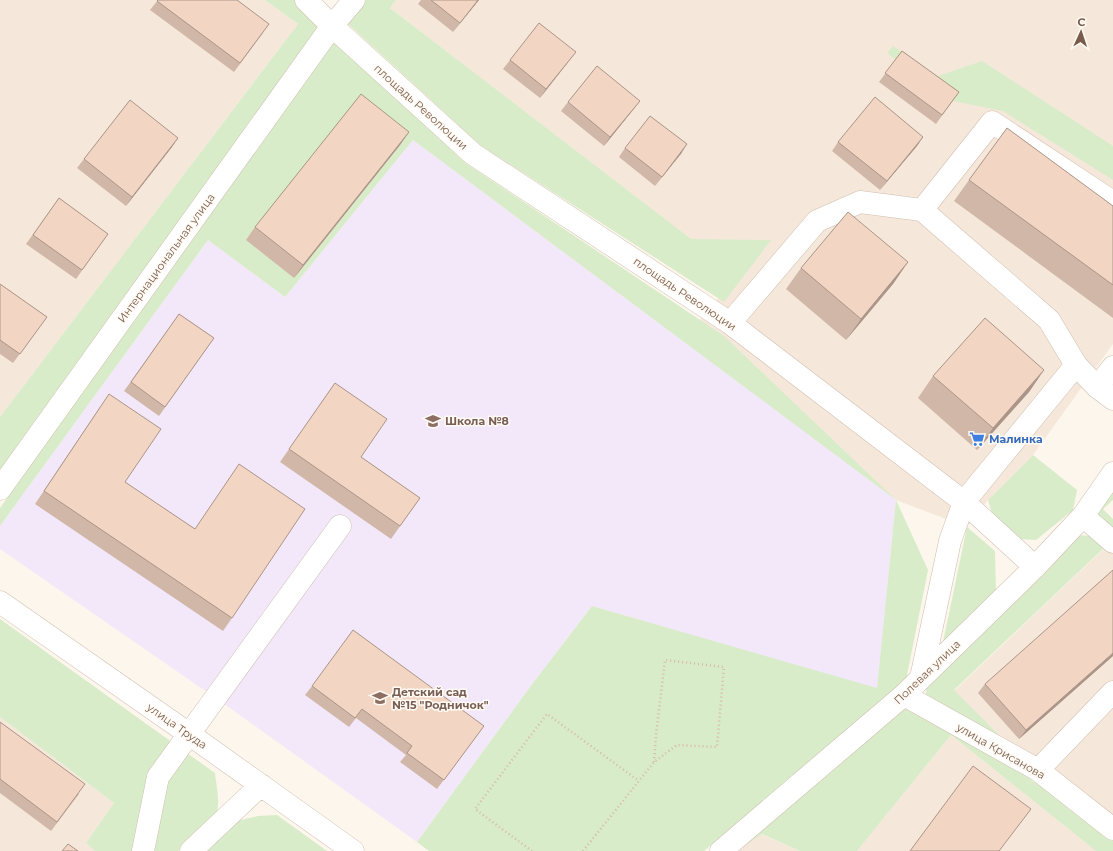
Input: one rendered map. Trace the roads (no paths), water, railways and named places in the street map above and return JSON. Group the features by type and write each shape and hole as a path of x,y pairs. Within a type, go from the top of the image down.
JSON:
{"street":[{"path":"306,0 332,26"},
{"name":"Интернациональная улица","path":"0,490 332,26 354,0"},
{"name":"площадь Революции","path":"332,26 473,154 730,323 964,502 1035,567"},
{"path":"922,210 992,122 1113,202"},
{"path":"730,323 817,221 860,202 922,210 1049,320 1076,365 1105,393 1113,367"},
{"path":"921,678 950,541 964,502 1076,365"},
{"name":"Полевая улица","path":"721,851 904,695 1035,567 1083,516 1113,473"},
{"path":"1083,516 1113,542"},
{"path":"143,851 158,777 340,526"},
{"name":"улица Труда","path":"0,602 262,785 353,851"},
{"path":"1038,770 1113,692"},
{"name":"улица Крисанова","path":"904,695 1038,770 1113,829"},
{"path":"191,851 262,785"}],"place":[{"name":"Школа №8","path":"433,421"},
{"name":"Малинка","path":"977,439"},
{"name":"Детский сад №15 \"Родничок\"","path":"380,698"}]}
